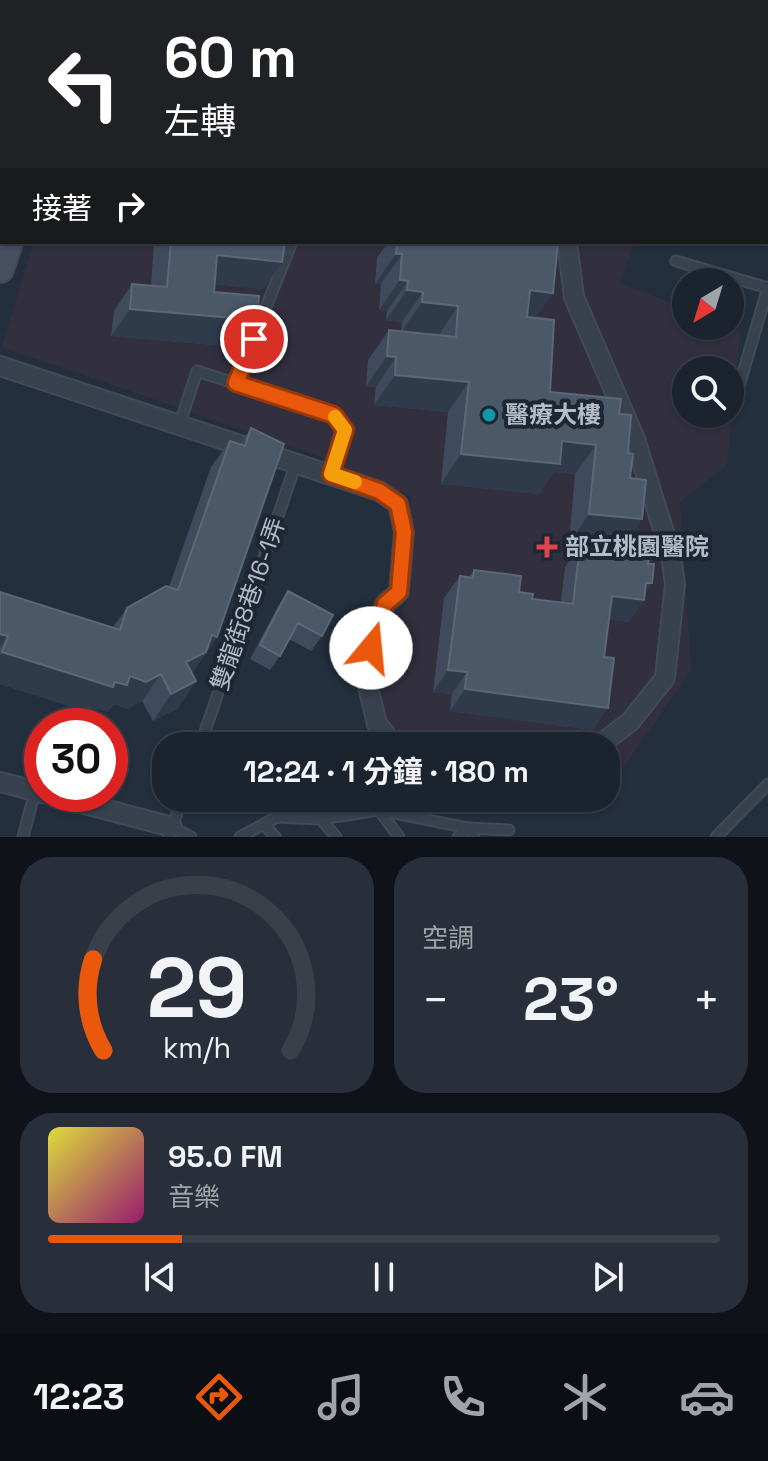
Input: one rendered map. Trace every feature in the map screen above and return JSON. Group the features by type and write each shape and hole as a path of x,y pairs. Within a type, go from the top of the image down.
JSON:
{"street":[{"path":"0,269 8,244"},
{"path":"567,244 574,297 635,439 671,555 675,584 665,678 630,722 617,732"},
{"path":"0,366 331,474 379,491 398,504 404,532 399,592 385,604 364,670 377,724 384,732"},
{"path":"0,782 24,788"},
{"path":"104,812 171,832"}],"lane":[{"path":"236,383 291,244"},
{"path":"676,261 768,288 744,369"},
{"path":"180,423 197,371 334,415 345,430 331,474"},
{"name":"雙龍街8巷16-1弄","path":"205,732 296,463"},
{"path":"716,837 768,784"},
{"path":"23,837 33,812"},
{"path":"177,812 171,832 191,837"},
{"path":"240,837 277,817 321,819 366,812"},
{"path":"380,812 399,837"},
{"path":"387,812 471,833"},
{"path":"321,819 336,837"},
{"path":"264,824 275,837"},
{"path":"458,837 509,830"}],"shaded area":[{"name":"部立桃園醫院","path":"33,244 634,244 620,283 672,303 672,340 739,340 738,356 672,356 672,428 731,428 727,465 680,502 691,670 621,771 620,732 383,732 382,694 398,621 412,591 411,496 311,453 2,347"}],"building":[{"path":"171,244 285,244 282,262 217,255 214,292 259,296 257,320 130,309 132,284 167,287"},
{"path":"397,244 558,244 553,293 530,290 527,317 554,320 550,392 621,399 619,414 631,415 628,453 633,454 630,478 646,480 642,519 589,514 596,445 562,441 560,464 461,454 469,382 395,375 396,357 387,356 389,330 456,337 458,306 422,302 423,292 407,290 408,281 400,280 402,254 396,254"},
{"path":"251,428 284,444 217,637 212,635 206,652 186,662 196,681 171,694 161,674 146,682 130,676 127,685 115,682 113,687 2,652 8,636 0,634 0,592 120,630 127,608 166,586 178,590 230,441 245,446"},
{"path":"580,546 650,554 648,564 654,564 652,583 646,583 644,600 612,596 604,657 614,658 608,708 465,689 467,672 448,670 460,576 473,578 474,570 521,576 519,592 533,594 532,599 573,604"},
{"path":"288,591 333,615 322,636 298,623 280,656 260,645"}],"slow traffic":[{"path":"335,417 345,430 331,474 355,482"}],"place":[{"name":"醫療大樓","path":"489,415"},
{"name":"部立桃園醫院","path":"547,547"}],"route":[{"path":"254,339 236,383 334,415 345,430 331,474 379,491 398,504 404,532 399,592 385,604 371,648"}]}
